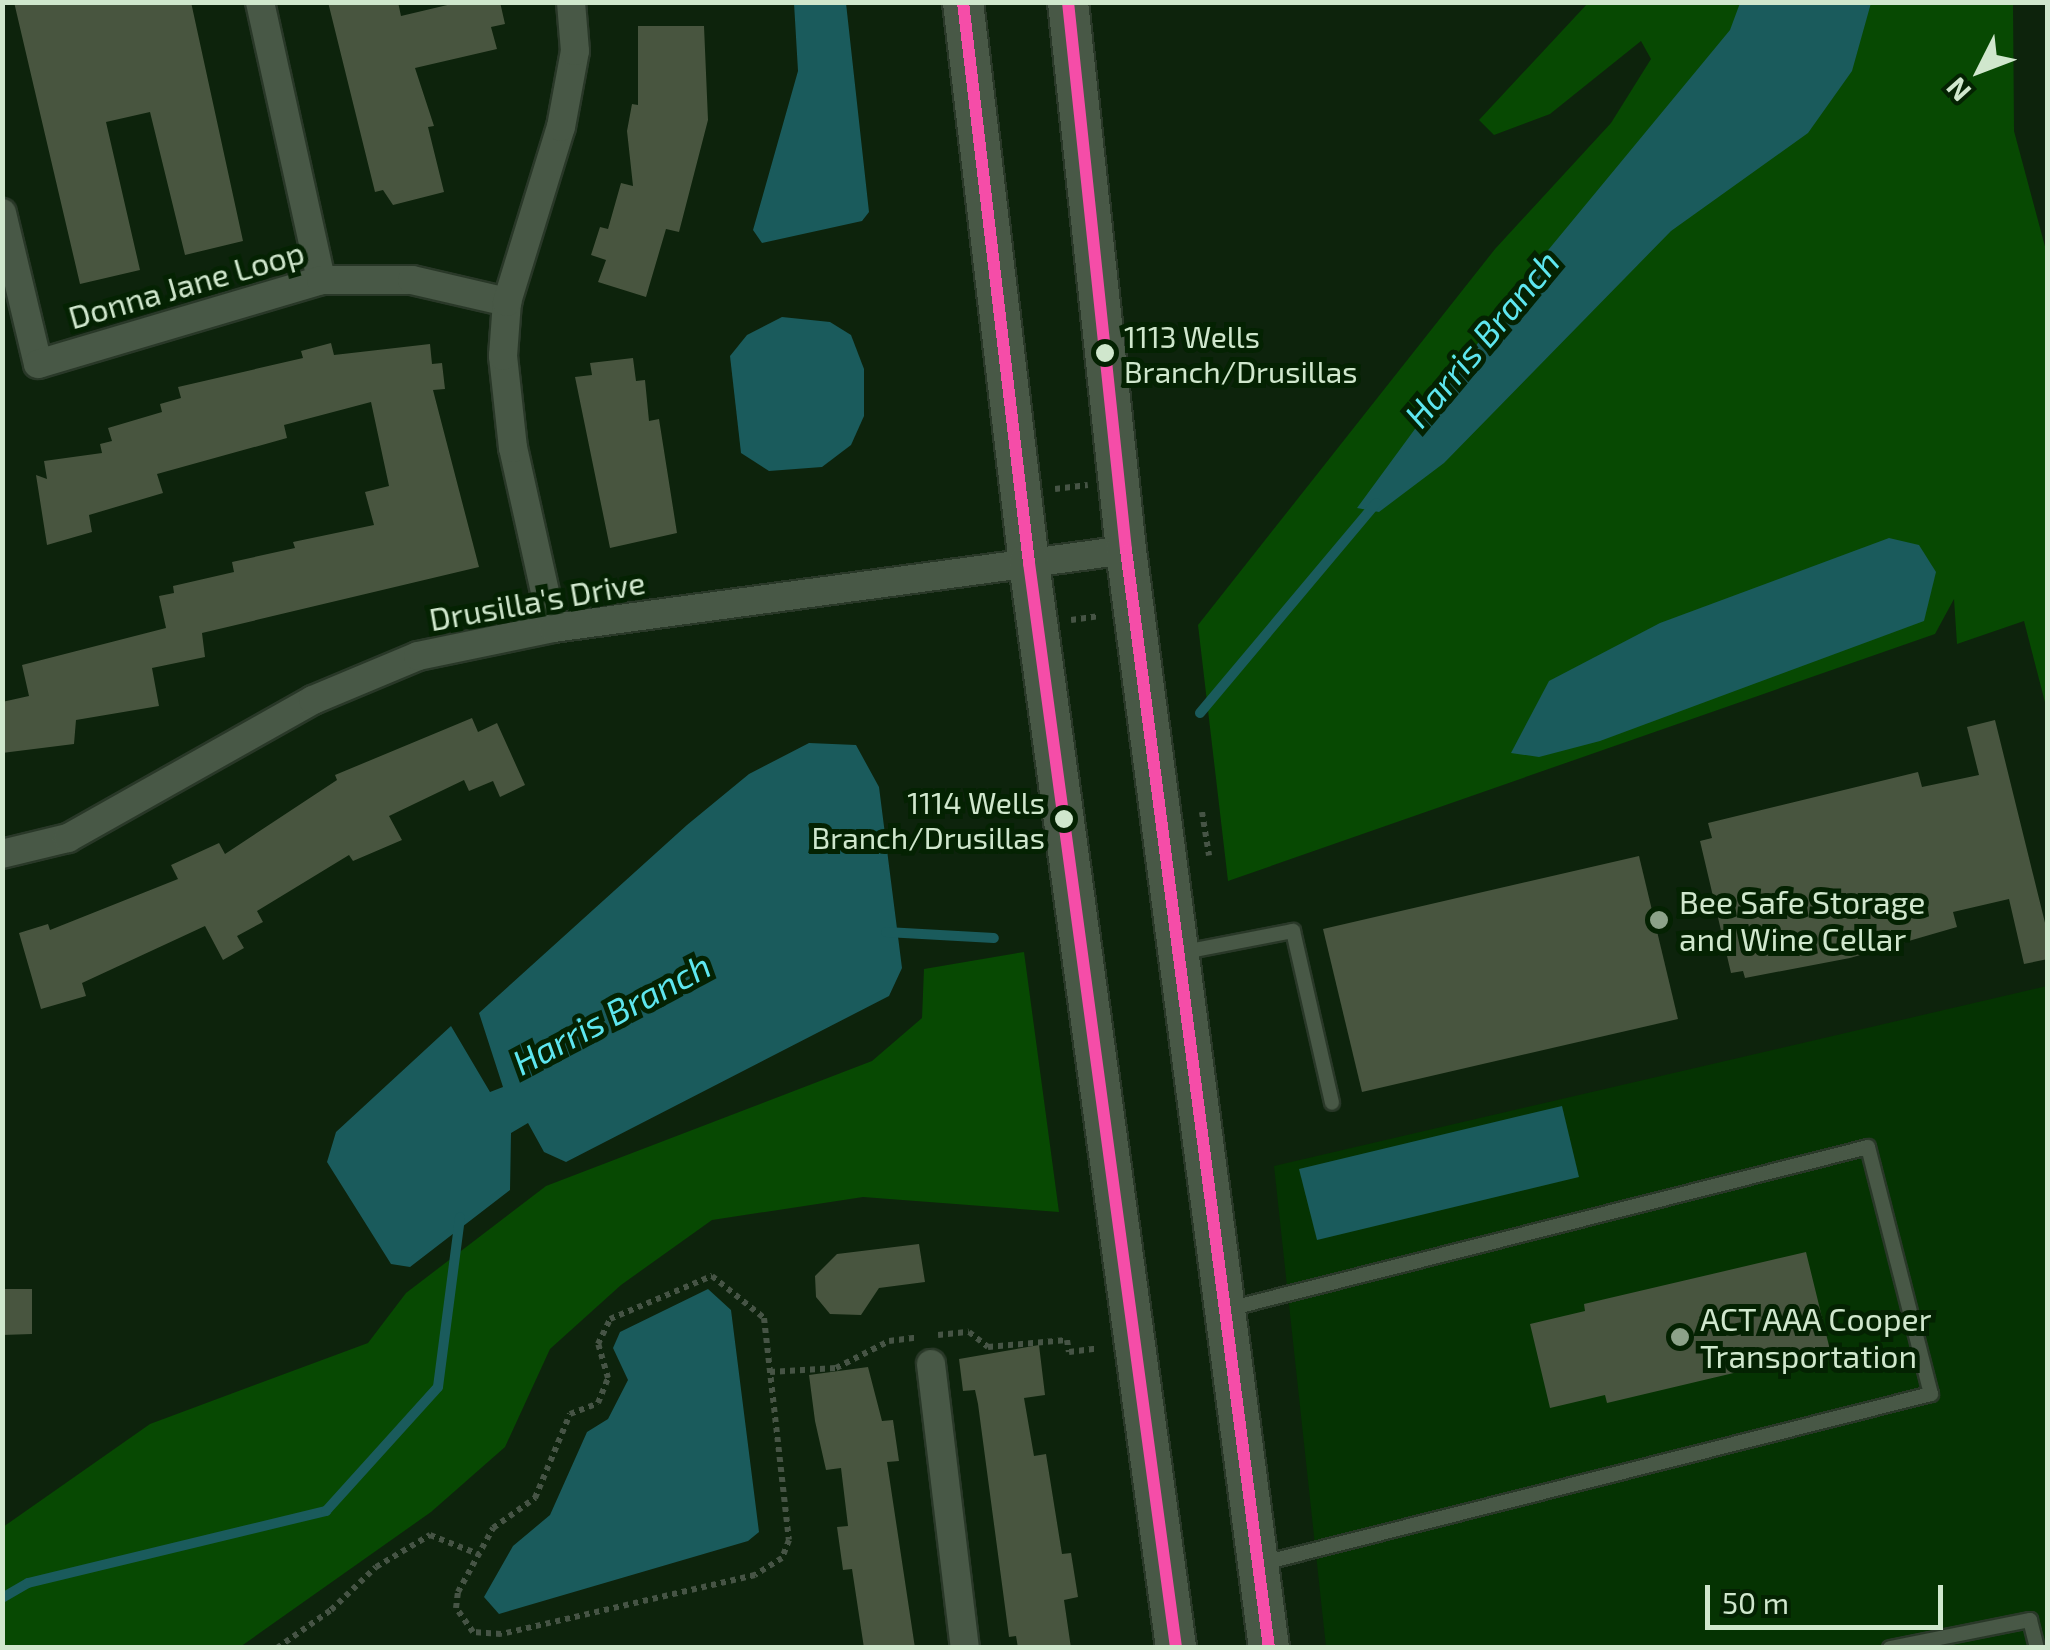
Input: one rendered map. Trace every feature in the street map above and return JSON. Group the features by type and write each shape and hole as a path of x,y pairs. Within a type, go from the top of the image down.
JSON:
{"main road":[{"path":"963,2 1030,563 1176,1648"},
{"path":"1068,2 1126,550 1269,1648"}],"street":[{"path":"260,2 321,280"},
{"path":"554,628 513,448 503,356 507,302 561,127 575,50 572,2"},
{"name":"Donna Jane Loop","path":"2,214 38,364 321,280 412,280 507,302"},
{"name":"Drusilla's Drive","path":"2,854 68,838 313,700 418,656 554,628 1126,550"},
{"path":"931,1364 965,1648"}],"lane":[{"path":"1178,953 1292,930 1332,1104"},
{"path":"1225,1310 1868,1147 1932,1394 1258,1564"},
{"path":"1890,1648 2030,1620 2037,1648"}],"path":[{"path":"1044,491 1104,482"},
{"path":"1064,620 1100,616"},
{"path":"1202,812 1209,855"},
{"path":"712,1276 756,1306 764,1318 788,1540 771,1569 485,1636 464,1624 456,1608 478,1554 493,1528 535,1498 570,1414 598,1403 608,1378 598,1344 610,1319 712,1276"},
{"path":"277,1648 331,1610 376,1566 430,1535 478,1554"}],"shaded area":[{"path":"1588,3 2013,3 2014,131 2047,254 2047,710 2024,621 1957,644 1954,599 1935,634 1228,881 1198,625 1495,249 1611,123 1651,59 1641,41 1550,114 1494,135 1479,120"},
{"path":"1024,952 1059,1212 863,1197 712,1220 621,1285 550,1349 505,1447 431,1512 240,1647 3,1647 3,1527 150,1424 368,1343 406,1293 546,1186 872,1061 922,1018 924,969"},
{"path":"2047,986 2047,1647 1326,1647 1274,1166"}],"water":[{"path":"794,3 846,3 869,212 862,221 762,243 753,230 798,71"},
{"path":"1740,3 1871,3 1852,71 1808,133 1671,231 1444,463 1379,512 1357,508 1530,272 1730,30"},
{"path":"782,317 830,322 851,335 864,369 864,416 851,445 822,467 769,471 741,453 730,356 747,335"},
{"path":"1889,538 1919,545 1936,572 1924,621 1600,741 1539,757 1511,753 1549,681 1660,623"},
{"path":"809,743 856,745 879,787 902,968 889,996 566,1162 544,1152 528,1123 511,1133 510,1190 410,1267 391,1264 327,1162 336,1132 451,1026 490,1092 503,1087 479,1013 749,774"},
{"path":"1562,1106 1579,1177 1317,1240 1299,1169"},
{"path":"708,1289 731,1310 759,1532 748,1541 499,1614 484,1597 513,1546 550,1515 587,1432 608,1419 628,1380 613,1348 620,1332"}],"building":[{"path":"14,2 191,2 243,241 185,255 150,112 106,122 140,270 80,284"},
{"path":"328,2 398,2 401,16 460,2 500,2 505,24 491,27 497,49 415,68 434,126 428,127 444,192 393,205 383,190 375,192"},
{"path":"638,26 704,26 708,120 679,232 666,229 646,297 598,282 606,260 591,255 600,227 608,229 621,183 633,186 627,131 632,104 638,105"},
{"path":"331,343 334,355 430,344 432,364 442,363 445,389 433,390 479,567 202,633 205,657 152,668 159,706 76,720 74,744 2,753 2,702 29,696 22,665 166,628 159,596 174,593 173,586 234,572 232,562 295,548 293,542 374,525 365,492 389,486 371,402 284,425 287,438 157,474 163,493 89,515 92,532 47,545 36,475 47,479 44,461 102,453 100,444 112,441 108,428 162,412 160,404 181,398 178,387 303,358 301,351"},
{"path":"633,358 636,381 645,380 649,421 659,419 677,533 610,548 575,377 592,375 590,363"},
{"path":"472,718 478,732 497,723 525,785 500,797 493,781 469,791 464,780 389,816 402,840 353,861 349,855 257,911 263,922 237,936 244,948 223,960 205,926 82,983 86,996 41,1009 19,933 48,924 50,930 178,879 171,865 219,843 225,854 337,780 335,775"},
{"path":"1995,720 2048,935 2048,959 2024,964 2009,899 1953,912 1957,927 1850,958 1745,978 1743,971 1731,973 1700,841 1712,838 1708,823 1918,772 1922,787 1979,775 1967,727"},
{"path":"1639,856 1678,1019 1362,1092 1323,929"},
{"path":"919,1244 925,1282 879,1288 861,1315 830,1314 816,1297 815,1276 837,1254"},
{"name":"ACT AAA Cooper Transportation","path":"1806,1252 1830,1350 1607,1403 1605,1395 1550,1408 1530,1324 1585,1311 1584,1304"},
{"path":"2,1289 32,1289 32,1334 2,1335"},
{"path":"1039,1345 1045,1395 1024,1398 1034,1456 1046,1454 1062,1554 1071,1553 1078,1597 1064,1600 1071,1648 1018,1648 1016,1636 1009,1637 978,1404 975,1390 963,1391 959,1359"},
{"path":"868,1367 882,1421 893,1420 899,1461 887,1462 915,1648 864,1648 852,1569 843,1570 837,1527 848,1526 841,1468 826,1470 815,1421 809,1375"}],"waterway":[{"name":"Harris Branch","path":"1200,713 1376,503"},
{"name":"Harris Branch","path":"886,932 994,938"},
{"name":"Harris Branch","path":"2,1598 28,1583 326,1511 438,1387 460,1217"}],"transit line":[{"path":"963,2 1029,563 1176,1648"},
{"path":"1068,2 1126,550 1269,1648"}],"place":[{"name":"1113 Wells Branch/Drusillas","path":"1105,353"},
{"name":"1114 Wells Branch/Drusillas","path":"1064,819"},
{"name":"Bee Safe Storage and Wine Cellar","path":"1659,920"},
{"name":"ACT AAA Cooper Transportation","path":"1680,1337"}]}
